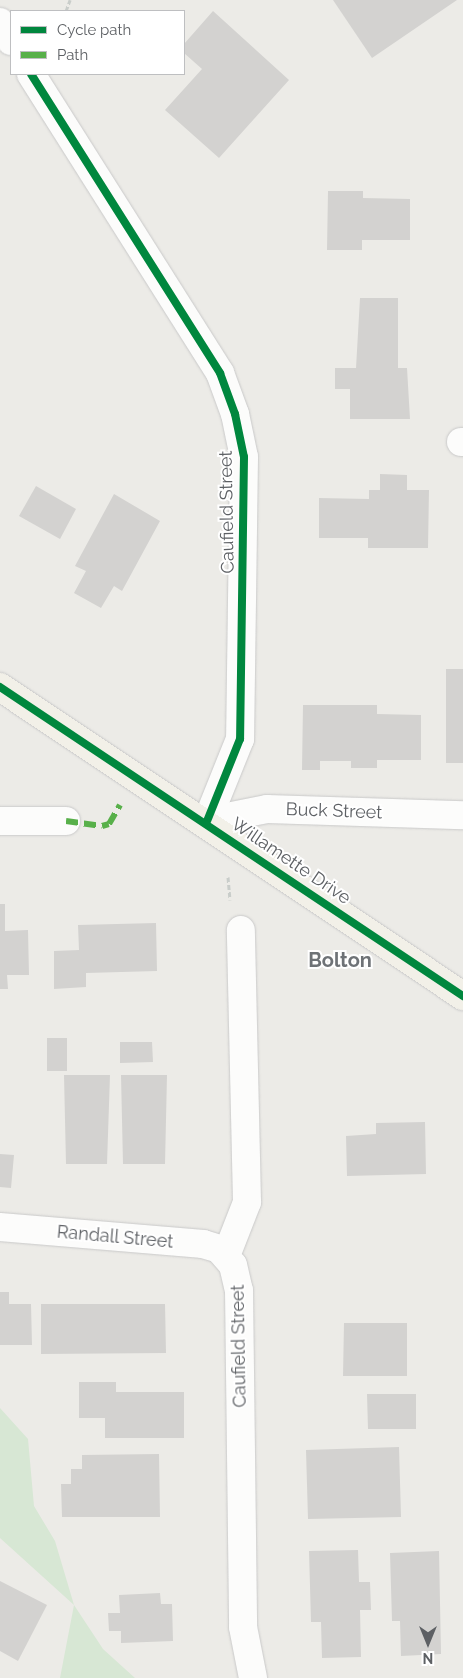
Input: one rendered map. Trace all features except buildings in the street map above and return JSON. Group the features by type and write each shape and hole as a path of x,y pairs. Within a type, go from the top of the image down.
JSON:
{"main road":[{"name":"Willamette Drive","path":"0,687 206,821 463,996"}],"street":[{"path":"0,22 10,39"},
{"name":"Caufield Street","path":"32,75 220,373 236,414 244,457 240,739 206,821"},
{"name":"Buck Street","path":"206,821 267,809 463,815"},
{"path":"0,821 66,821"},
{"path":"226,1256 247,1202 241,930"},
{"name":"Randall Street","path":"0,1227 203,1244 226,1256"},
{"name":"Caufield Street","path":"226,1256 237,1275 239,1290 243,1627 253,1678"}],"green space":[{"path":"0,1408 28,1439 34,1506 55,1541 74,1605 0,1538"},
{"path":"74,1605 103,1649 135,1678 60,1678"}],"marked path":[{"path":"66,821 102,826 109,824 120,805"}],"cycle path":[{"path":"32,75 220,373 235,414 244,457 240,739 207,821"},
{"path":"0,687 463,996"}],"district":[{"name":"Bolton","path":"340,960"}]}
